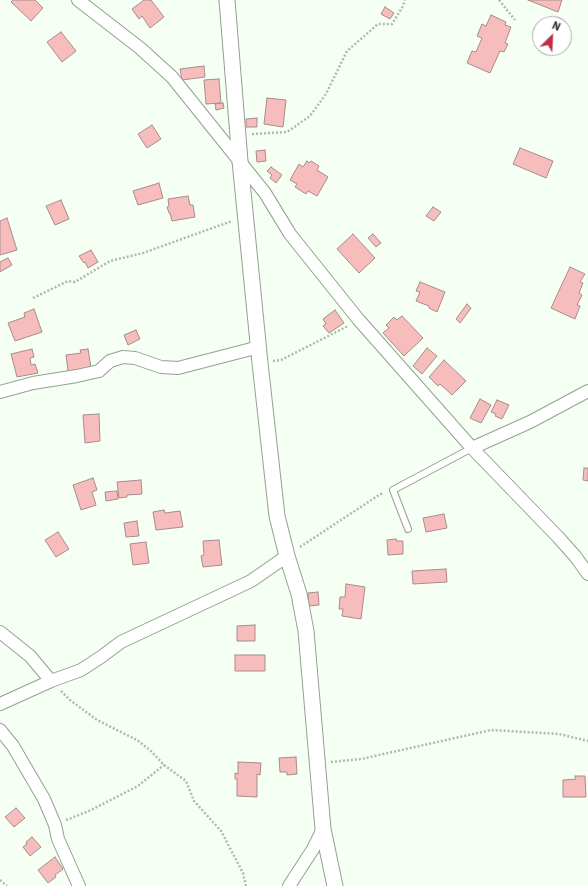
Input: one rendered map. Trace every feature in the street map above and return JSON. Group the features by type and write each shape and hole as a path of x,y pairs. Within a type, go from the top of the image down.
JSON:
{"street":[{"path":"78,0 140,48 172,77 265,193 290,234 358,319 472,448 558,537 575,556 588,574"},
{"path":"227,0 240,161 260,363 278,516 287,556 299,594 306,631 323,829 335,886"},
{"path":"0,392 33,383 99,371 110,361 123,357 135,358 161,367 178,368 259,347"},
{"path":"472,448 530,422 588,391"},
{"path":"0,704 51,681 81,670 121,642 251,581 287,556"},
{"path":"0,632 30,656 51,681"},
{"path":"0,730 13,746 44,799 55,825 58,839 79,886"},
{"path":"289,886 323,829"}],"lane":[{"path":"408,529 393,490 472,448"}],"path":[{"path":"238,135 288,132 310,116 326,94 347,51 378,24 392,24 405,0"},
{"path":"499,0 515,20"},
{"path":"33,298 68,281 75,282 110,261 142,253 246,216"},
{"path":"260,363 281,360 338,332 358,319"},
{"path":"287,556 379,495 393,490"},
{"path":"51,681 70,700 97,720 138,740 164,765 186,781 194,801 221,831 243,873 246,886"},
{"path":"317,764 361,759 491,730 559,734 588,741"},
{"path":"55,825 138,786 164,765"},
{"path":"0,880 7,886"}],"building":[{"path":"13,0 35,0 43,8 31,21 11,2"},
{"path":"144,0 151,0 164,17 150,28 142,16 139,19 132,9"},
{"path":"528,0 562,0 558,12"},
{"path":"385,7 394,13 390,19 381,14"},
{"path":"491,15 506,22 505,25 511,27 505,43 508,44 504,52 500,51 490,73 467,63 472,51 476,52 482,38 477,36 482,24 486,26"},
{"path":"61,32 76,51 62,62 47,42"},
{"path":"204,66 205,77 182,80 180,69"},
{"path":"219,79 221,103 206,104 204,80"},
{"path":"267,98 286,100 283,127 264,124"},
{"path":"223,103 224,108 216,110 215,104"},
{"path":"257,118 257,127 246,127 246,119"},
{"path":"152,125 161,139 147,148 138,134"},
{"path":"520,148 553,161 546,178 513,164"},
{"path":"265,150 266,161 257,162 256,151"},
{"path":"307,161 309,163 311,161 319,166 317,170 328,177 317,196 308,191 306,194 295,187 297,184 290,180 299,164 303,167"},
{"path":"271,167 282,175 276,183 270,178 272,175 267,171"},
{"path":"159,183 163,198 138,205 133,191"},
{"path":"188,196 190,205 193,205 195,217 172,221 167,207 169,206 168,199"},
{"path":"61,200 69,219 55,225 46,206"},
{"path":"433,207 441,212 434,221 426,216"},
{"path":"7,218 17,250 0,255 0,221"},
{"path":"353,234 375,258 359,273 337,249"},
{"path":"373,234 381,243 376,247 368,238"},
{"path":"91,250 98,262 88,268 79,256"},
{"path":"8,258 12,265 0,272 0,262"},
{"path":"570,267 585,274 580,282 583,283 579,293 582,295 577,305 580,306 575,319 551,308"},
{"path":"420,282 445,292 437,312 429,308 429,306 416,301 420,292 416,291"},
{"path":"467,304 471,308 460,323 456,319"},
{"path":"34,309 42,332 15,341 8,323 25,317 24,313"},
{"path":"335,310 344,323 329,333 323,326 326,324 323,319"},
{"path":"402,316 423,338 404,356 383,333 389,328 386,325 394,317 397,320"},
{"path":"136,330 140,339 128,345 124,335"},
{"path":"427,348 437,356 422,374 413,366"},
{"path":"32,349 34,357 30,358 31,365 35,364 38,373 17,377 11,354"},
{"path":"88,349 91,368 68,371 66,355 81,353 80,350"},
{"path":"444,360 466,381 452,395 440,384 438,386 429,377"},
{"path":"480,399 491,405 481,423 470,418"},
{"path":"497,400 509,405 502,419 495,416 496,414 491,412"},
{"path":"99,414 100,441 85,443 83,415"},
{"path":"584,468 588,468 588,481 583,480"},
{"path":"93,478 97,490 92,492 96,505 81,510 73,485"},
{"path":"141,480 142,494 127,495 127,497 119,498 117,482"},
{"path":"117,491 118,499 106,501 105,492"},
{"path":"164,510 165,513 180,511 183,527 156,530 153,512"},
{"path":"444,514 447,528 426,532 423,518"},
{"path":"137,521 139,536 126,537 124,523"},
{"path":"58,532 69,549 56,557 45,540"},
{"path":"396,539 397,541 403,541 403,554 388,555 387,540"},
{"path":"219,540 222,565 203,567 201,556 204,555 203,541"},
{"path":"146,542 149,563 133,565 130,544"},
{"path":"446,569 447,582 413,584 412,571"},
{"path":"346,584 365,587 361,619 342,616 343,609 339,609 340,597 345,597"},
{"path":"318,592 319,605 309,606 308,593"},
{"path":"255,625 255,641 237,641 237,626"},
{"path":"235,655 265,655 265,671 235,671"},
{"path":"296,757 297,774 287,775 287,772 280,772 279,758"},
{"path":"238,762 261,763 260,775 257,774 257,797 237,796 237,779 235,779 235,773 238,774"},
{"path":"575,776 585,776 586,797 563,797 563,780 576,779"},
{"path":"16,808 25,818 14,827 5,817"},
{"path":"32,837 41,847 30,856 23,847"},
{"path":"55,857 63,869 48,883 38,870"}]}
